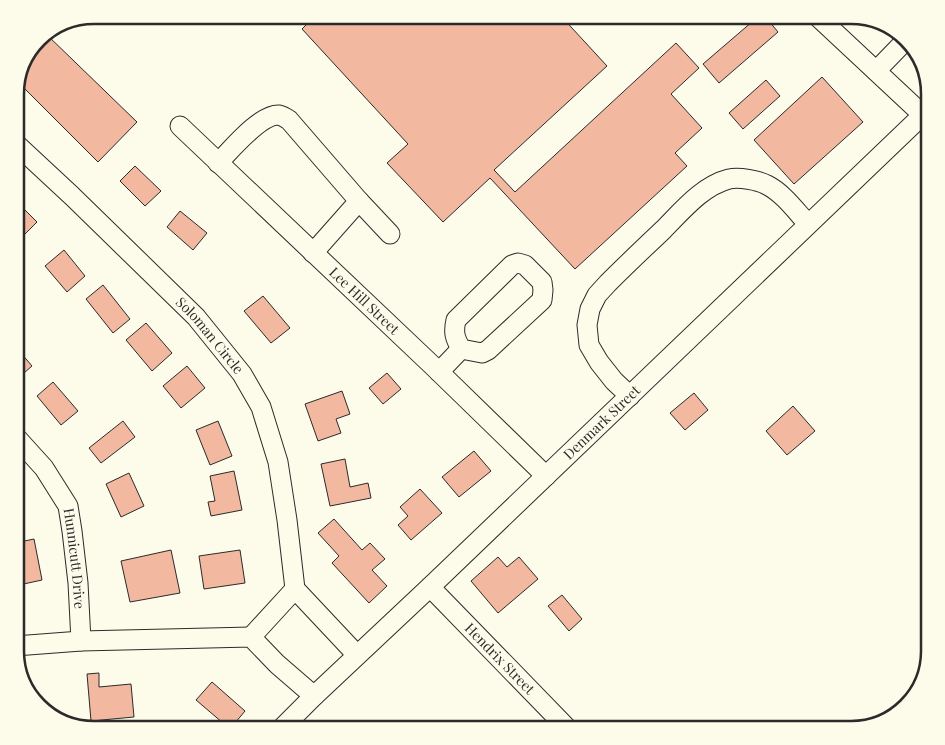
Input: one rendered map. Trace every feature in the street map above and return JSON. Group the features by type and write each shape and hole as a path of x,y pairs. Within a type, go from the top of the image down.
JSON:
{"street":[{"path":"826,24 876,71 921,108"},
{"path":"876,71 901,45"},
{"path":"218,163 253,127 272,116 281,115 289,120 390,234"},
{"name":"Denmark Street","path":"289,721 921,117"},
{"name":"Lee Hill Street","path":"180,126 546,476"},
{"name":"Soloman Circle","path":"24,151 196,317 242,374 261,408 278,462 295,589"},
{"path":"630,396 614,381 589,345 587,325 590,309 597,295 608,283 677,216 705,190 716,184 731,179 746,179 767,185 786,200 808,224"},
{"path":"313,253 359,201"},
{"path":"518,263 525,265 542,282 542,300 488,350 482,353 461,349 455,338 456,320 512,265 518,263"},
{"path":"439,372 461,349"},
{"name":"Hunnicutt Drive","path":"24,446 44,468 68,506 78,583 81,640"},
{"name":"Hendrix Street","path":"430,587 560,721"},
{"path":"24,645 81,640 251,637 295,589 357,655"},
{"path":"251,637 277,664 314,696"}],"building":[{"path":"307,24 568,24 607,66 494,170 515,192 676,43 699,68 671,94 702,128 675,153 687,166 575,269 490,178 443,222 387,163 408,144 302,29"},
{"path":"750,24 771,24 778,32 719,83 703,64"},
{"path":"51,39 137,122 98,162 24,88 26,75 31,63 38,51"},
{"path":"822,77 863,122 794,184 754,140"},
{"path":"766,80 780,96 743,129 729,113"},
{"path":"135,166 161,191 145,206 120,181"},
{"path":"24,209 37,222 24,235"},
{"path":"180,211 207,233 193,250 167,227"},
{"path":"64,250 85,276 67,292 45,266"},
{"path":"103,285 130,319 113,333 86,299"},
{"path":"263,296 290,328 271,343 244,311"},
{"path":"146,323 172,353 152,371 126,340"},
{"path":"24,357 32,366 24,373"},
{"path":"187,366 205,388 181,408 163,386"},
{"path":"387,373 401,389 383,404 369,388"},
{"path":"53,382 78,411 61,425 37,396"},
{"path":"342,391 350,414 336,419 341,433 318,441 305,404"},
{"path":"694,393 708,410 685,430 670,413"},
{"path":"793,406 815,431 787,455 766,431"},
{"path":"123,421 135,437 101,463 89,448"},
{"path":"218,421 232,456 210,465 196,430"},
{"path":"474,451 491,471 459,497 442,477"},
{"path":"345,459 350,487 368,483 371,498 330,506 321,464"},
{"path":"234,471 242,510 211,516 208,502 215,501 210,476"},
{"path":"129,473 144,506 121,517 106,484"},
{"path":"420,489 442,513 411,540 398,525 408,516 400,507"},
{"path":"334,519 362,550 370,543 385,559 372,570 387,586 369,603 332,563 339,556 318,533"},
{"path":"34,539 42,580 24,584 24,541"},
{"path":"171,550 180,593 130,602 121,561"},
{"path":"240,550 245,583 204,589 199,556"},
{"path":"498,557 507,567 519,557 538,579 498,613 471,581"},
{"path":"562,595 582,619 569,631 548,606"},
{"path":"99,673 99,687 131,684 134,717 91,721 87,674"},
{"path":"212,682 245,711 237,721 221,721 196,700"}]}
